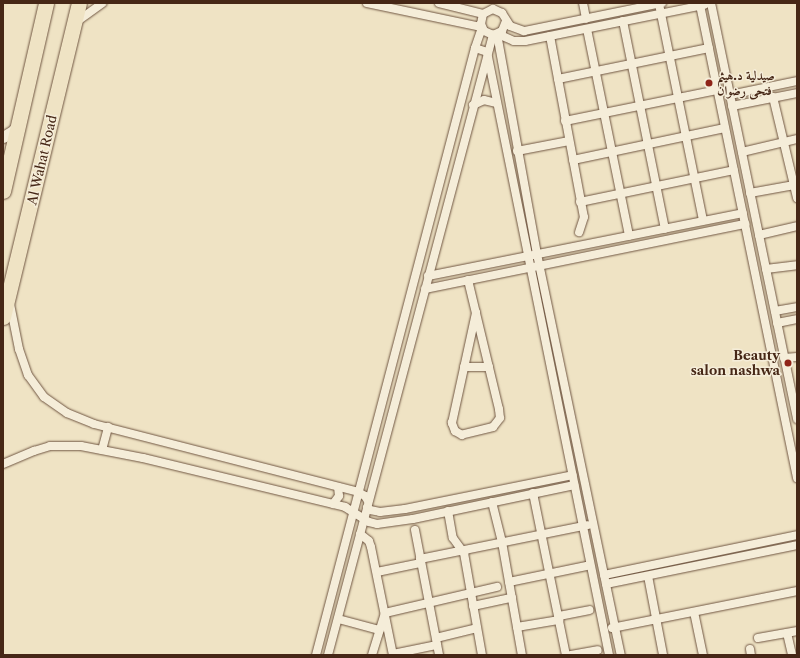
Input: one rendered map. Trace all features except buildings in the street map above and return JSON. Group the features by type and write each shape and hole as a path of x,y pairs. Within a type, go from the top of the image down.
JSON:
{"highway":[{"path":"4,183 46,3"},
{"name":"Al Wahat Road","path":"3,317 79,3"}],"street":[{"path":"74,24 103,3"},
{"path":"367,3 482,28 486,33 496,34 514,41"},
{"path":"439,3 485,13 499,7 510,26 524,31 586,19 631,6 660,3 703,221"},
{"path":"316,655 475,48 482,28 481,20 488,3"},
{"path":"583,3 586,19"},
{"path":"500,56 501,51 506,44 514,41 525,41 712,3 784,358 794,391 797,419"},
{"path":"700,6 797,478"},
{"path":"328,655 487,52 496,34 505,26 506,21"},
{"path":"623,21 665,228"},
{"path":"587,29 620,194 632,235 638,245"},
{"path":"524,31 525,41"},
{"path":"496,34 539,265 621,655"},
{"path":"550,36 584,217 579,232"},
{"path":"475,48 487,52"},
{"path":"558,79 709,48"},
{"path":"487,52 496,103 609,655"},
{"path":"730,95 797,81"},
{"path":"565,121 718,90"},
{"path":"732,106 797,93"},
{"path":"773,97 794,180 797,198"},
{"path":"473,106 484,100 496,103"},
{"path":"3,137 13,131 18,124"},
{"path":"573,160 725,128"},
{"path":"742,152 797,139"},
{"path":"517,151 569,141"},
{"path":"580,202 734,170"},
{"path":"441,178 453,182"},
{"path":"512,181 522,178"},
{"path":"750,193 794,180"},
{"path":"428,276 743,213"},
{"path":"425,289 745,224"},
{"path":"759,235 797,226"},
{"path":"766,269 797,264"},
{"path":"468,280 476,313 489,367 500,414 499,421 493,427 462,435 455,431 452,423 476,313"},
{"path":"757,284 768,280"},
{"path":"9,295 19,349 32,383 48,400 67,414 84,421 358,492 365,496 370,510 380,512 410,508 572,475"},
{"path":"775,311 797,306"},
{"path":"777,323 797,319"},
{"path":"784,358 797,357"},
{"path":"464,367 489,367"},
{"path":"390,370 402,373"},
{"path":"554,383 563,380"},
{"path":"783,412 795,408"},
{"path":"102,450 108,427"},
{"path":"3,464 50,446 65,445 102,450 142,458 333,504 353,511 369,522 377,524 412,519 574,485"},
{"path":"333,504 339,496 338,487"},
{"path":"533,493 566,655"},
{"path":"492,502 502,542 522,655"},
{"path":"410,508 412,519"},
{"path":"448,511 453,538 461,551 464,553 482,655"},
{"path":"376,572 461,551 593,524"},
{"path":"415,530 439,655"},
{"path":"360,534 369,541 371,546 393,654 436,642 477,628"},
{"path":"604,575 797,535"},
{"path":"606,584 797,546"},
{"path":"509,582 586,566"},
{"path":"648,576 663,655"},
{"path":"385,612 497,587"},
{"path":"604,630 797,591"},
{"path":"473,606 512,598"},
{"path":"517,627 588,610"},
{"path":"372,655 385,612"},
{"path":"694,612 703,655"},
{"path":"342,620 380,630"},
{"path":"322,631 334,634"},
{"path":"758,638 797,631"},
{"path":"787,633 792,655"},
{"path":"571,655 598,650"}],"place":[{"name":"صيدلية د.هيثم فتحى رضوان","path":"709,83"},
{"name":"Beauty salon nashwa","path":"788,363"}]}
